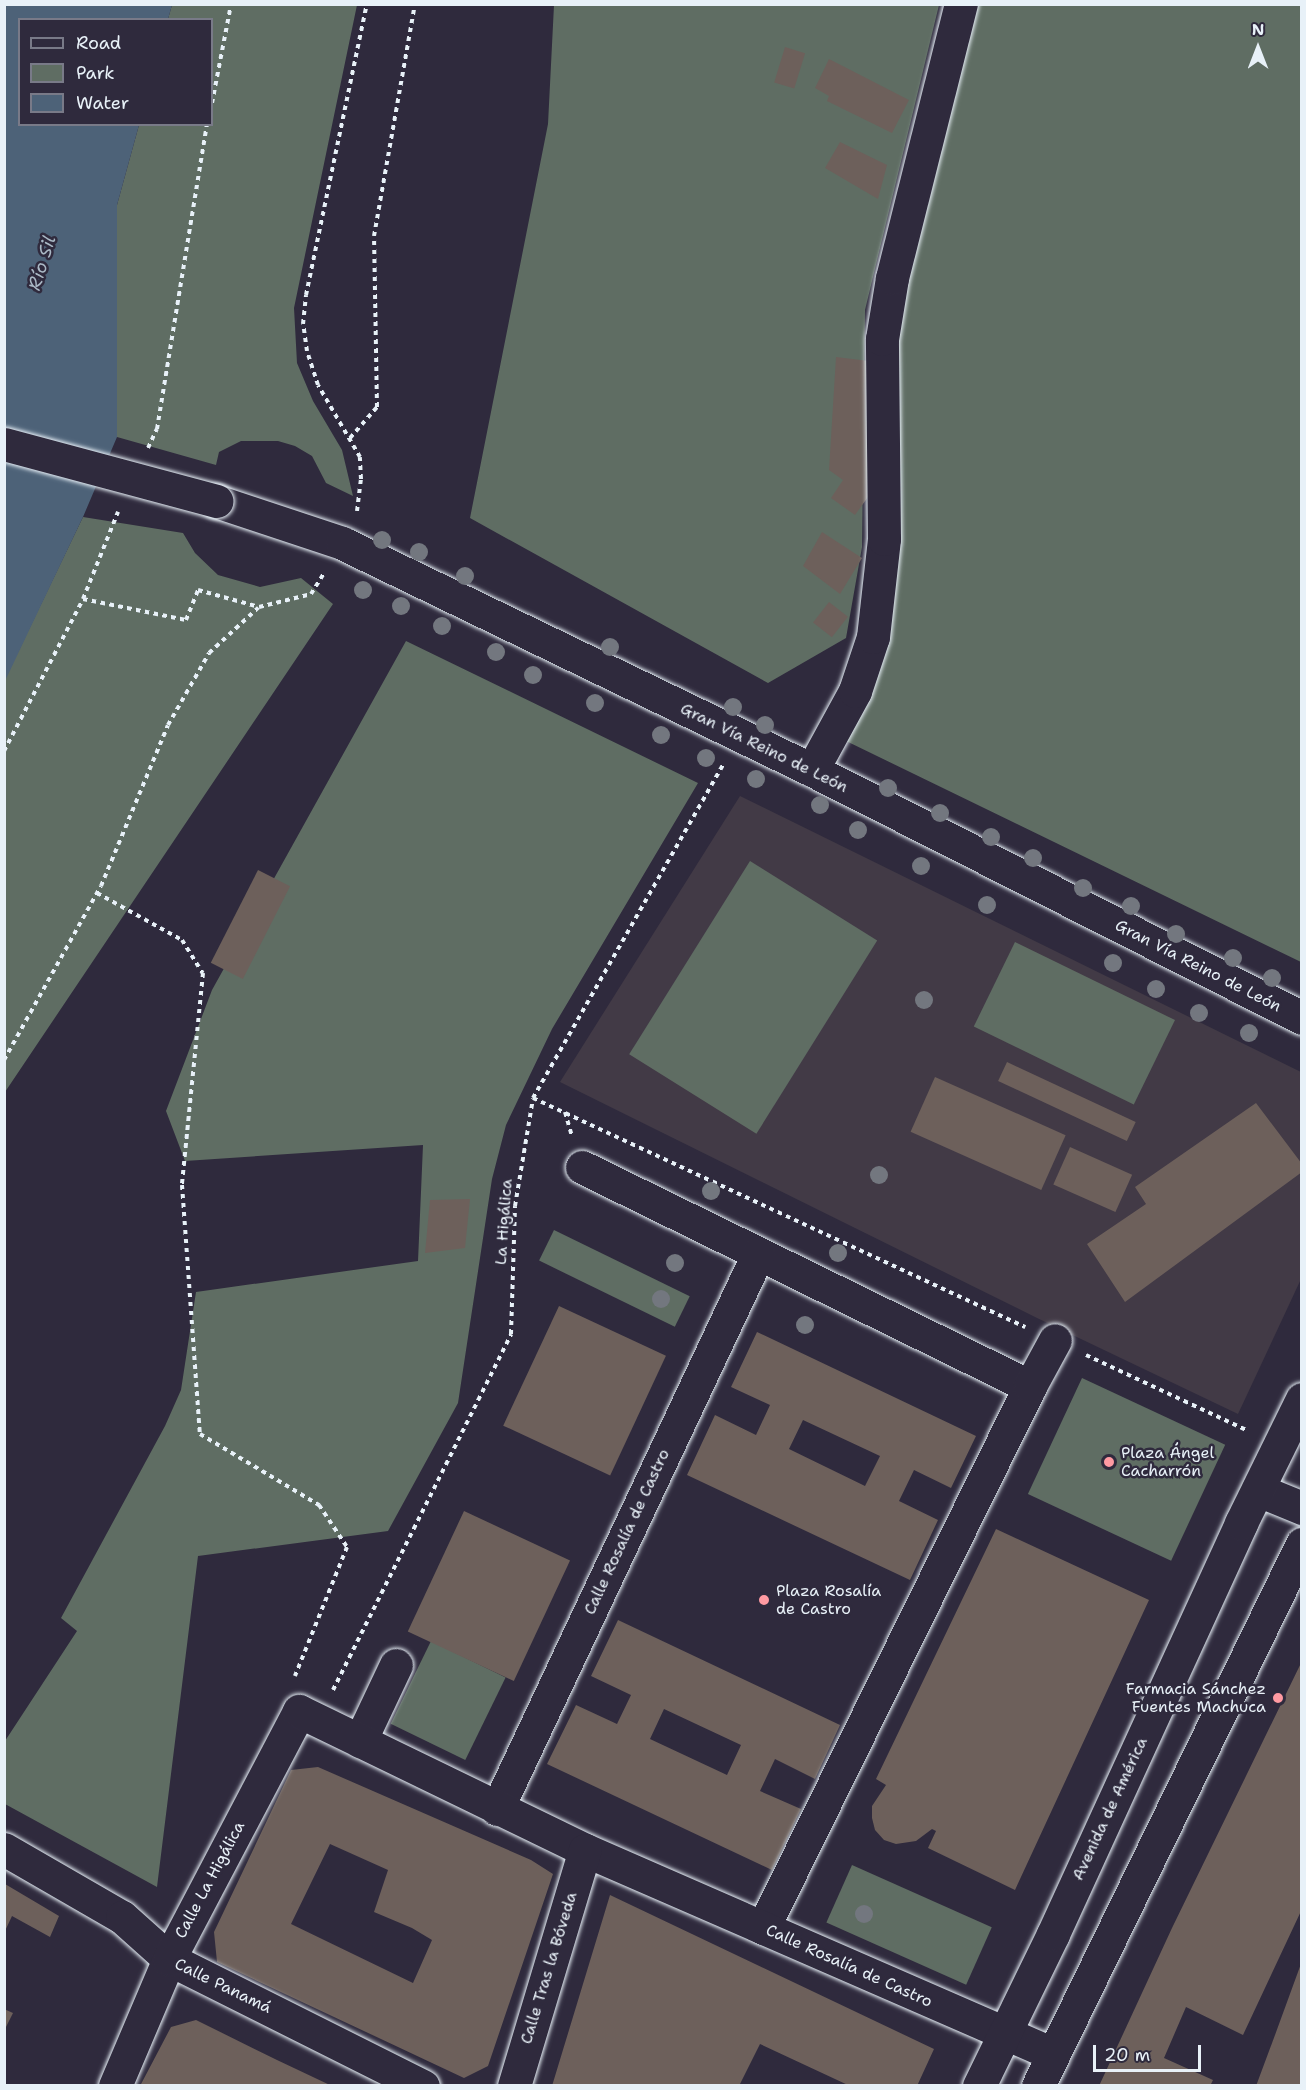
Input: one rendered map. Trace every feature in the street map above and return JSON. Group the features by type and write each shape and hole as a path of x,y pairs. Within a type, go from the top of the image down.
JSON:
{"street":[{"path":"812,770 855,691 873,637 881,583 884,539 882,339 892,278 962,4"},
{"name":"Gran Vía Reino de León","path":"4,444 216,501 342,543 812,770 1302,1018"},
{"path":"582,1167 1030,1386"},
{"name":"Calle Rosalía de Castro","path":"497,1809 758,1254"},
{"path":"763,1928 1030,1386 1055,1340"},
{"name":"Avenida de América","path":"979,2085 1053,1934 1302,1399"},
{"path":"1258,1490 1302,1508"},
{"path":"1038,2085 1302,1544"},
{"path":"360,1741 396,1665"},
{"name":"Calle Rosalía de Castro","path":"309,1716 585,1850 1003,2034"},
{"name":"Calle La Higálica","path":"115,2085 169,1959 309,1716"},
{"name":"Calle Panamá","path":"4,1849 122,1917 169,1959 423,2085"},
{"name":"Calle Tras la Bóveda","path":"514,2085 585,1850"},
{"path":"1053,1934 1102,1952"},
{"path":"1003,2034 1053,2054"}],"path":[{"path":"213,98 231,4"},
{"path":"4,1060 97,893 168,725 209,653 259,607 311,594 342,543 359,506 360,457 318,385 307,351 303,324 306,296 367,4"},
{"path":"350,438 376,407 374,236 415,4"},
{"path":"147,451 157,429 207,126"},
{"path":"4,751 84,599 122,505"},
{"path":"84,599 186,620 198,590 259,607"},
{"name":"La Higálica","path":"309,1716 511,1334 515,1206 533,1098 739,736"},
{"path":"97,893 182,940 203,973 183,1185 200,1434 319,1505 347,1547 288,1693 309,1716"},
{"path":"533,1098 1279,1445"}],"shaded area":[{"path":"740,796 1301,1072 1301,1279 1238,1414 1037,1318 560,1082"}],"green space":[{"path":"172,5 357,5 294,308 297,363 313,401 342,450 353,496 326,483 312,456 295,446 278,441 241,441 219,452 216,465 117,437 117,205 139,126 213,126 213,18 168,18"},
{"path":"554,5 939,5 865,310 862,547 846,638 768,683 470,518 548,124"},
{"path":"976,5 1301,5 1301,962 842,739 892,608 900,303"},
{"path":"83,517 183,533 195,553 218,575 260,587 301,578 333,604 5,1092 4,681"},
{"path":"406,641 698,783 552,1029 506,1125 492,1179 458,1403 388,1531 198,1556 157,1887 5,1804 5,1741 77,1631 61,1618 165,1426 181,1390 196,1292 418,1261 423,1145 185,1161 166,1111 212,990"},
{"path":"750,861 877,940 756,1134 629,1054"},
{"path":"1015,942 1175,1020 1134,1105 974,1026"},
{"path":"554,1230 690,1296 675,1327 539,1261"},
{"path":"1082,1378 1225,1445 1171,1561 1028,1494"},
{"path":"431,1641 506,1677 465,1760 391,1724"},
{"path":"852,1865 992,1927 966,1985 826,1923"}],"water":[{"name":"Río Sil","path":"5,5 172,5 168,18 18,18 18,126 139,126 117,205 117,437 83,517 5,681"}],"building":[{"path":"785,47 805,53 794,89 774,82"},
{"path":"829,59 909,100 892,133 827,101 829,96 815,88"},
{"path":"840,142 887,165 878,199 825,168"},
{"path":"836,357 869,361 868,497 855,515 831,498 843,480 829,470"},
{"path":"822,532 862,558 840,594 803,566"},
{"path":"829,602 848,617 832,637 813,622"},
{"path":"258,870 290,886 243,979 211,963"},
{"path":"1007,1062 1136,1122 1127,1141 998,1081"},
{"path":"935,1077 1066,1135 1041,1190 911,1132"},
{"path":"1256,1103 1302,1164 1302,1172 1125,1302 1087,1244 1146,1204 1135,1187"},
{"path":"1070,1147 1132,1175 1115,1212 1053,1184"},
{"path":"470,1199 465,1248 425,1253 430,1200"},
{"path":"559,1306 666,1356 610,1476 503,1426"},
{"path":"757,1332 976,1436 951,1488 914,1470 899,1501 938,1520 910,1580 687,1475 715,1415 756,1435 770,1405 731,1387","holes":["803,1420 880,1456 865,1486 789,1449"]},
{"path":"464,1511 570,1560 514,1681 408,1632"},
{"path":"996,1529 1149,1600 1015,1890 928,1848 936,1831 932,1829 916,1841 896,1844 884,1840 875,1830 872,1818 872,1806 886,1785 876,1779"},
{"path":"618,1620 840,1725 815,1779 775,1759 760,1791 801,1809 772,1870 547,1764 576,1705 617,1724 631,1695 591,1676","holes":["664,1709 741,1745 727,1775 650,1739"]},
{"path":"1302,1661 1302,1909 1243,2035 1186,2007 1164,2058 1213,2080 1210,2086 1099,2086 1172,1928"},
{"path":"318,1767 531,1860 553,1874 488,2066 464,2078 217,1962 214,1932 291,1770","holes":["330,1844 388,1870 374,1912 412,1928 432,1940 413,1983 291,1924"]},
{"path":"5,1884 59,1916 50,1937 12,1916 5,1931"},
{"path":"610,1895 934,2049 917,2086 850,2086 760,2044 739,2086 552,2086"},
{"path":"1302,1961 1302,2086 1256,2086 1275,2035"},
{"path":"4,2009 13,2013 4,2031"},
{"path":"196,2020 332,2086 140,2086 171,2027"}],"place":[{"name":"Plaza Ángel Cacharrón","path":"1109,1462"},
{"name":"Plaza Rosalía de Castro","path":"764,1600"},
{"name":"Farmacia Sánchez Fuentes Machuca","path":"1278,1698"}]}
